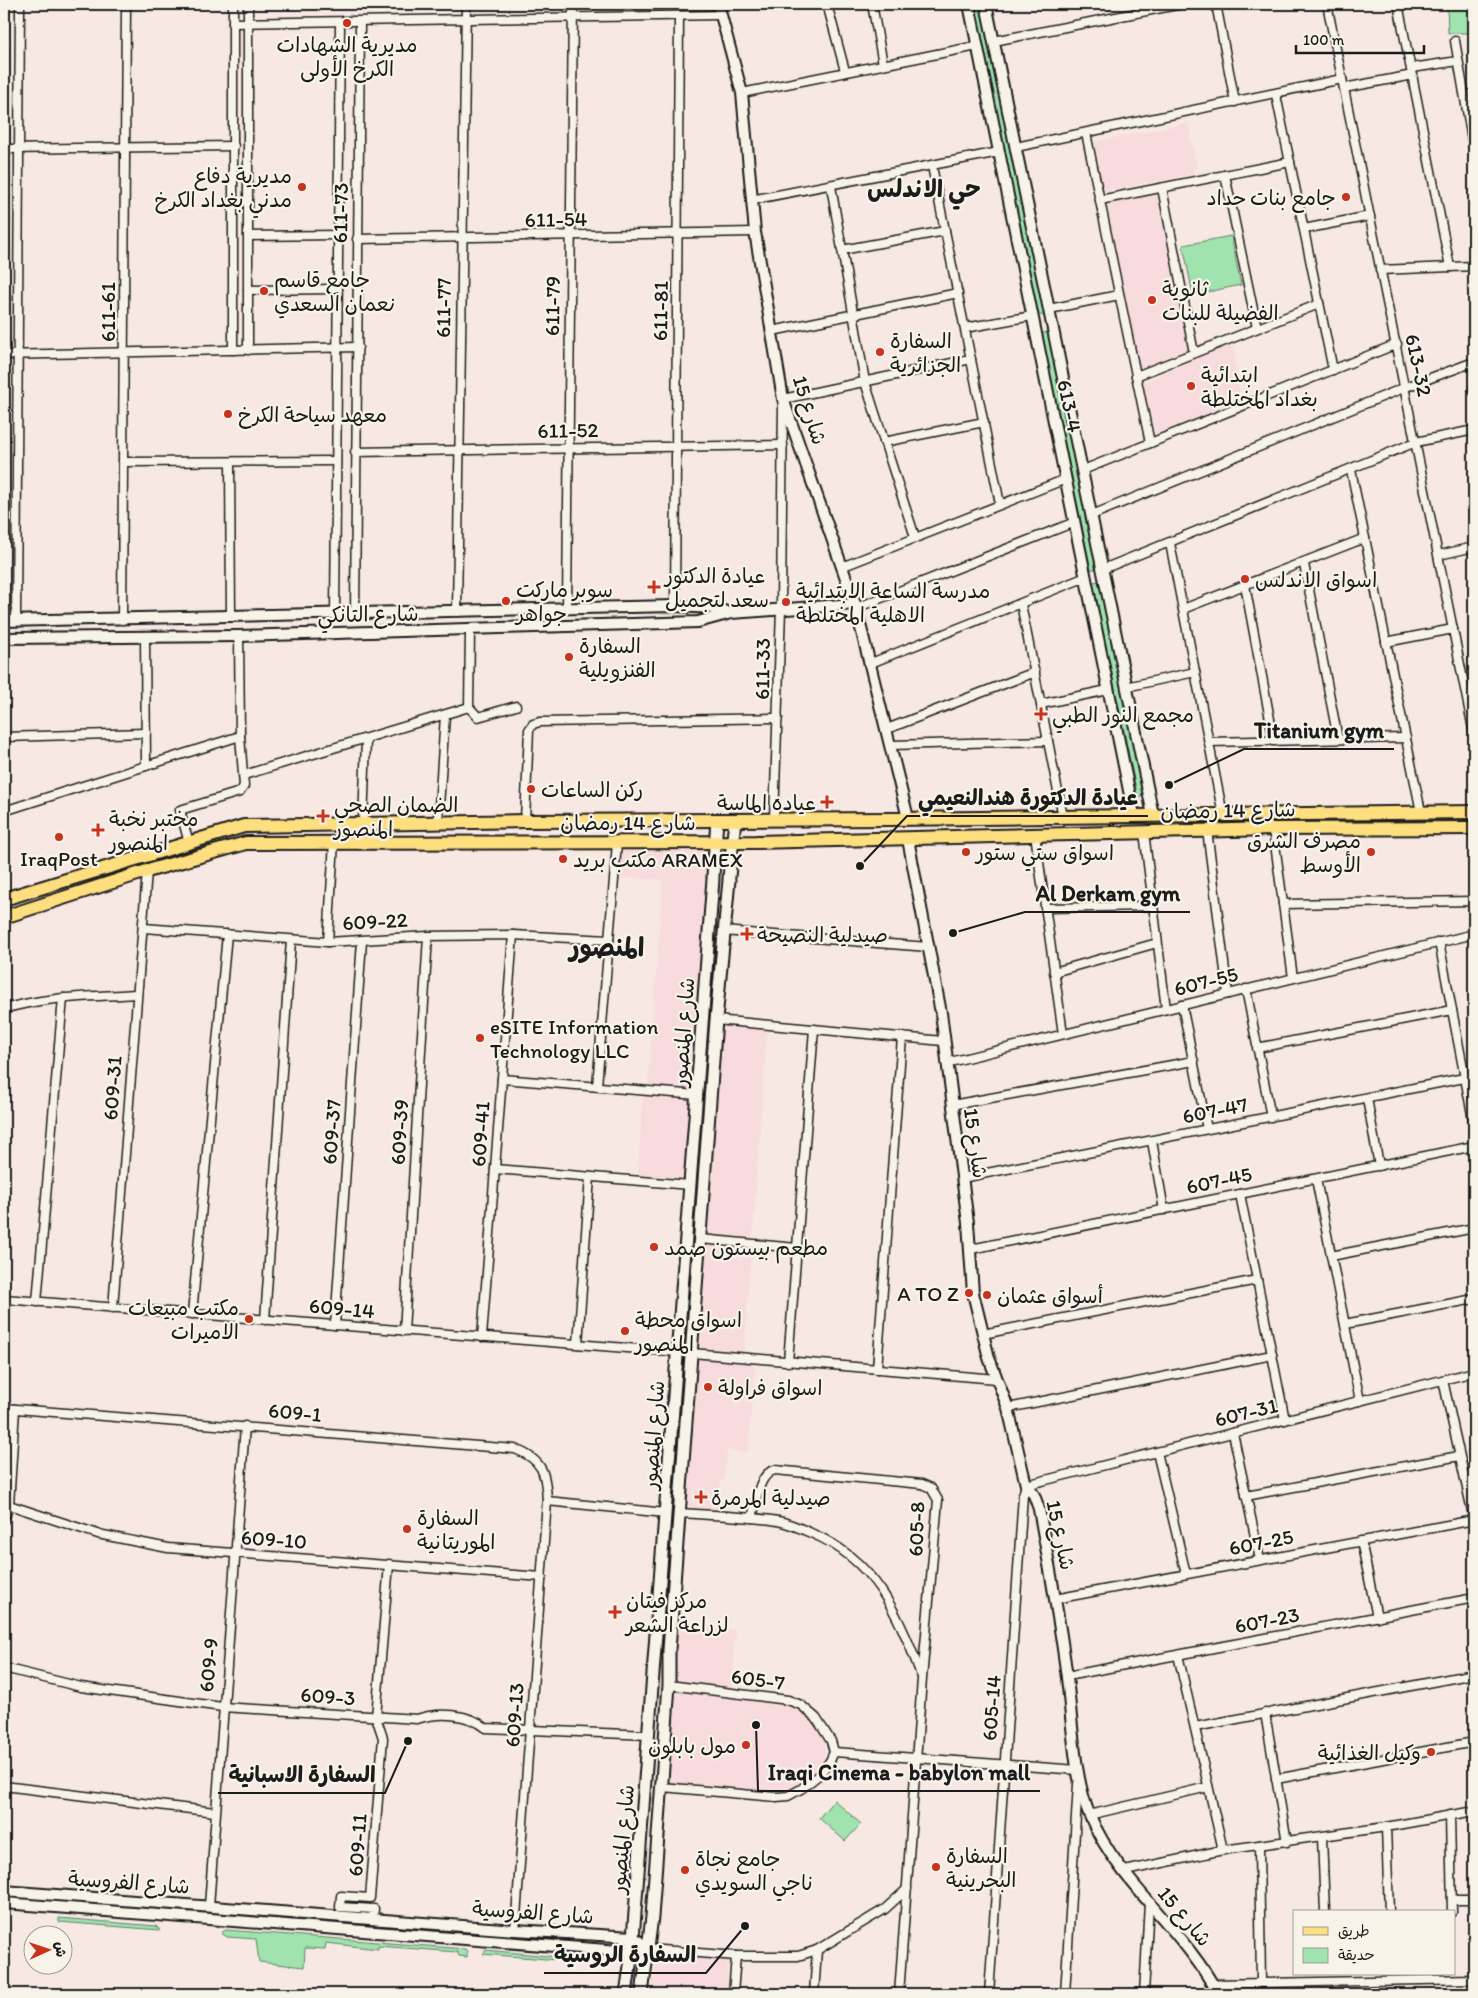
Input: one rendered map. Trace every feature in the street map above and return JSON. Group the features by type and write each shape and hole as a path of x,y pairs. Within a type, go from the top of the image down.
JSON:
{"main road":[{"name":"شارع 14 رمضان","path":"4,899 244,826 525,821 1474,812"},
{"name":"شارع المنصور","path":"626,1994 632,1952 650,1735 717,820"},
{"name":"شارع المنصور","path":"642,1994 649,1949 662,1787 669,1685 669,1650 716,1020 735,820"},
{"name":"شارع 14 رمضان","path":"4,917 147,871 246,843 733,842 1207,830 1474,828"}],"street":[{"path":"16,621 20,4"},
{"name":"611-61","path":"122,620 126,4"},
{"path":"233,4 233,350"},
{"path":"248,4 248,350"},
{"name":"611-77","path":"457,612 466,4"},
{"name":"611-79","path":"567,609 567,448 573,4"},
{"name":"شارع 15","path":"718,4 742,93 755,232 783,399 844,566 856,606 908,818"},
{"path":"827,4 846,71"},
{"path":"872,4 883,64"},
{"name":"613-4","path":"969,4 1134,815"},
{"name":"613-4","path":"986,4 1154,815"},
{"path":"994,41 1182,4"},
{"path":"1216,4 1235,102"},
{"name":"613-32","path":"1327,4 1380,270 1406,387 1474,734"},
{"path":"1398,4 1450,267"},
{"path":"233,23 720,15"},
{"name":"611-81","path":"675,606 679,16"},
{"name":"611-73","path":"335,615 340,22"},
{"name":"611-73","path":"355,615 360,22"},
{"path":"1455,41 1474,151"},
{"path":"742,93 977,46"},
{"path":"1344,88 1458,61"},
{"path":"1016,147 1342,80"},
{"path":"1276,95 1332,370"},
{"path":"1086,133 1150,443"},
{"path":"4,149 234,146"},
{"path":"751,200 999,152"},
{"path":"1100,200 1290,162"},
{"path":"932,166 1000,504"},
{"path":"1225,175 1257,328"},
{"path":"831,186 865,382 915,537"},
{"path":"1162,188 1194,353"},
{"path":"1304,229 1370,216"},
{"path":"842,250 945,231"},
{"name":"611-54","path":"357,239 570,237 755,232"},
{"path":"248,236 338,235"},
{"path":"1380,270 1474,266"},
{"path":"248,290 338,289"},
{"path":"772,331 958,294"},
{"path":"1049,309 1119,295"},
{"path":"1136,376 1319,304"},
{"path":"965,328 1033,319 1052,320"},
{"path":"1083,470 1397,344"},
{"path":"4,355 358,347"},
{"path":"783,399 971,359"},
{"path":"1092,515 1406,387 1474,362"},
{"name":"611-33","path":"774,820 781,610 783,399"},
{"path":"884,442 984,422"},
{"path":"1103,569 1351,470 1416,442 1474,430"},
{"name":"611-52","path":"355,452 783,445"},
{"path":"123,462 230,463 336,461"},
{"path":"230,463 231,617"},
{"path":"1351,470 1421,812"},
{"path":"844,566 1066,479"},
{"path":"856,606 1075,522"},
{"path":"1183,610 1304,564 1365,538"},
{"path":"1170,543 1223,815"},
{"path":"1438,555 1474,547"},
{"path":"1304,564 1338,739"},
{"path":"871,663 1086,577"},
{"path":"1245,585 1274,741"},
{"path":"1021,604 1063,817"},
{"name":"شارع التانكي","path":"4,621 355,615 675,606 714,608 732,613"},
{"name":"شارع التانكي","path":"4,638 239,636 598,626 698,622 732,613 856,606"},
{"path":"598,608 598,626"},
{"path":"70,621 70,636"},
{"path":"1386,642 1453,629"},
{"path":"470,630 469,707 478,717 516,706"},
{"path":"188,843 180,810 240,792 244,786 240,736 239,636"},
{"path":"145,637 146,766"},
{"path":"887,729 1034,672"},
{"path":"1126,687 1195,672"},
{"path":"1041,704 1108,690"},
{"path":"244,775 366,740 469,707"},
{"path":"438,822 445,715"},
{"path":"525,821 529,730 533,724 540,722 778,718"},
{"path":"4,737 146,733"},
{"path":"4,811 240,736"},
{"path":"1209,742 1406,738"},
{"path":"363,824 366,740"},
{"path":"891,745 1048,741"},
{"path":"1273,829 1293,978"},
{"path":"1207,830 1228,994"},
{"path":"1144,832 1166,1009"},
{"path":"1035,834 1063,1034"},
{"name":"شارع 15","path":"906,839 943,1040 971,1249 973,1293 996,1379 1008,1408 1026,1485 1034,1495 1039,1509 1067,1676 1078,1770 1090,1815 1106,1845 1149,1903 1186,1944 1218,1994"},
{"path":"328,942 334,842"},
{"path":"597,1086 617,843"},
{"name":"609-31","path":"112,1308 144,928 147,871"},
{"path":"1283,904 1474,901"},
{"path":"1045,908 1153,906"},
{"name":"609-22","path":"144,928 328,942 428,936 513,935 609,940"},
{"path":"723,931 927,946"},
{"path":"192,1314 227,934"},
{"name":"607-55","path":"946,1062 1474,934"},
{"name":"609-41","path":"482,1337 513,935"},
{"name":"609-39","path":"404,1331 428,936"},
{"path":"265,1320 291,940"},
{"name":"609-37","path":"335,1325 362,941"},
{"path":"1054,972 1157,942"},
{"path":"1439,942 1474,1124"},
{"path":"1246,990 1271,1117"},
{"path":"4,1009 21,1004 63,998 137,994"},
{"path":"37,1302 63,998"},
{"path":"1182,1005 1207,1128"},
{"path":"1257,1048 1452,1010"},
{"path":"716,1020 943,1040"},
{"path":"788,1362 814,1028"},
{"path":"878,1369 902,1036"},
{"path":"952,1106 1194,1060"},
{"name":"607-47","path":"962,1178 1474,1076"},
{"path":"502,1079 698,1095"},
{"path":"1367,1098 1379,1166"},
{"path":"1152,1141 1164,1210"},
{"name":"607-45","path":"971,1249 1474,1146"},
{"path":"495,1168 690,1185"},
{"path":"578,1344 590,1177"},
{"path":"1316,1179 1360,1401"},
{"path":"1240,1194 1285,1420"},
{"path":"1331,1256 1474,1228"},
{"path":"700,1239 797,1248"},
{"path":"983,1334 1257,1280"},
{"name":"609-14","path":"4,1299 678,1352"},
{"path":"1344,1324 1474,1299"},
{"path":"692,1353 996,1379"},
{"path":"1008,1408 1272,1355"},
{"name":"607-31","path":"1026,1485 1474,1372"},
{"path":"1443,1380 1474,1520"},
{"name":"609-1","path":"4,1408 515,1449 530,1454 538,1464 546,1478 547,1501"},
{"path":"4,1520 9,1506 15,1409"},
{"name":"609-9","path":"208,1906 222,1707 246,1426"},
{"path":"1232,1433 1260,1560"},
{"path":"1157,1452 1186,1574"},
{"path":"1246,1496 1459,1456"},
{"name":"605-8","path":"752,1518 763,1476 769,1471 780,1470 920,1484 931,1488 938,1500 922,1679 899,1994"},
{"name":"605-14","path":"989,1994 1023,1495 1026,1485"},
{"path":"547,1501 666,1513"},
{"name":"609-13","path":"515,1930 547,1501"},
{"name":"609-10","path":"9,1506 107,1536 168,1548 542,1577"},
{"path":"680,1513 780,1522 818,1536 847,1553 870,1574 886,1598 909,1642 922,1679"},
{"name":"607-25","path":"1055,1599 1474,1520"},
{"path":"1361,1541 1377,1617"},
{"name":"609-11","path":"373,1918 374,1909 340,1907 341,1896 370,1898 383,1738 376,1717 389,1564"},
{"name":"607-23","path":"1067,1676 1474,1598"},
{"path":"1178,1655 1223,1850"},
{"name":"609-3","path":"4,1668 81,1687 222,1707 417,1719 431,1715 459,1716 477,1720 486,1728 650,1735"},
{"path":"1195,1727 1474,1674"},
{"name":"605-7","path":"669,1685 793,1701 816,1718 831,1741 834,1752"},
{"path":"1265,1713 1287,1842"},
{"path":"1276,1779 1474,1742"},
{"path":"662,1787 776,1797 788,1796 802,1789 820,1774 834,1752 1078,1770 1064,1994"},
{"path":"4,1786 215,1812"},
{"path":"1090,1815 1208,1787"},
{"path":"1125,1871 1223,1850 1322,1837 1474,1811"},
{"path":"1450,1815 1452,1910"},
{"path":"1386,1827 1389,1910"},
{"path":"1322,1837 1325,1910"},
{"path":"1259,1845 1261,1983"},
{"path":"633,1937 649,1949 777,1958 798,1956 817,1950 885,1909 907,1889"},
{"name":"شارع الفروسية","path":"4,1891 515,1930 633,1937"},
{"path":"42,1906 43,1895"},
{"path":"1452,1900 1474,1900"},
{"name":"شارع الفروسية","path":"4,1903 632,1952 649,1949"},
{"path":"1144,1994 1149,1903"},
{"path":"814,1994 817,1950"},
{"path":"733,1994 736,1956"},
{"path":"1213,1984 1261,1983 1328,1978 1453,1977 1474,1979"}],"shaded area":[{"path":"376,4 455,4 376,8"},
{"path":"1188,123 1197,169 1193,169 1194,174 1103,191 1094,142"},
{"name":"ثانوية الفضيلة للبنات","path":"1157,194 1188,346 1186,351 1142,368 1139,367 1107,204"},
{"name":"ابتدائية بغداد المختلطة","path":"1232,343 1241,400 1156,434 1143,389 1144,382"},
{"path":"625,847 706,849 711,854 693,1086 690,1089 648,1087 663,880 617,877 619,856"},
{"path":"728,1023 767,1027 752,1242 711,1237 708,1230 722,1029"},
{"path":"643,1095 687,1097 692,1102 685,1178 638,1175"},
{"path":"715,1243 751,1247 744,1354 701,1348 707,1247"},
{"path":"701,1358 755,1361 748,1452 727,1450 724,1481 720,1481 719,1513 695,1511 689,1507 688,1501 698,1362"},
{"path":"678,1625 735,1630 732,1688 677,1683 674,1677"},
{"path":"679,1692 792,1706 815,1722 821,1731 825,1739 825,1757 820,1767 799,1785 787,1792 670,1785 667,1782 673,1698"},
{"path":"667,1954 728,1960 726,1994 652,1994 655,1961 660,1956"}],"green space":[{"path":"975,4 982,4 1045,312 1042,316 1038,313"},
{"path":"1447,4 1474,4 1474,33 1448,33"},
{"path":"1231,236 1241,285 1193,295 1183,245"},
{"path":"1046,332 1049,335 1097,568 1091,570 1042,334"},
{"path":"1100,581 1143,793 1140,797 1137,794 1093,582"},
{"path":"834,1800 861,1824 845,1841 819,1818"},
{"path":"59,1918 156,1926 160,1930 59,1922"},
{"path":"226,1930 465,1949 467,1957 459,1956 457,1952 378,1946 378,1949 326,1943 325,1949 305,1948 304,1967 259,1962 256,1939 227,1937 221,1933"},
{"path":"486,1950 579,1959 584,1962 483,1954"}],"place":[{"name":"مديرية الشهادات الكرخ الأولى","path":"347,23"},
{"name":"مديرية دفاع مدني بغداد الكرخ","path":"302,187"},
{"name":"جامع بنات حداد","path":"1346,197"},
{"name":"جامع قاسم نعمان السعدي","path":"264,291"},
{"name":"ثانوية الفضيلة للبنات","path":"1152,300"},
{"name":"السفارة الجزائرية","path":"880,352"},
{"name":"ابتدائية بغداد المختلطة","path":"1191,386"},
{"name":"معهد سياحة الكرخ","path":"228,414"},
{"name":"اسواق الاندلس","path":"1245,579"},
{"name":"عيادة الدكتور سعد لتجميل","path":"654,587"},
{"name":"سوبر ماركت جواهر","path":"506,601"},
{"name":"مدرسة الساعة الابتدائية الاهلية المختلطة","path":"786,602"},
{"name":"السفارة الفنزويلية","path":"569,657"},
{"name":"مجمع النور الطبي","path":"1041,714"},
{"name":"Titanium gym","path":"1169,785"},
{"name":"ركن الساعات","path":"531,789"},
{"name":"عياده الماسة","path":"827,802"},
{"name":"الضمان الصحي المنصور","path":"323,816"},
{"name":"مختبر نخبة المنصور","path":"98,830"},
{"name":"IraqPost","path":"59,837"},
{"name":"اسواق ستي ستور","path":"966,852"},
{"name":"مصرف الشرق الأوسط","path":"1371,852"},
{"name":"مكتب بريد ARAMEX","path":"563,859"},
{"name":"عيادة الدكتورة هندالنعيمي","path":"860,866"},
{"name":"Al Derkam gym","path":"953,933"},
{"name":"صيدلية النصيحة","path":"747,934"},
{"name":"eSITE Information Technology LLC","path":"480,1038"},
{"name":"مطعم بيستون صمد","path":"654,1247"},
{"name":"A TO Z","path":"969,1293"},
{"name":"أسواق عثمان","path":"987,1295"},
{"name":"مكتب مبيعات الاميرات","path":"249,1319"},
{"name":"اسواق محطة المنصور","path":"625,1331"},
{"name":"اسواق فراولة","path":"708,1387"},
{"name":"صيدلية المرمرة","path":"701,1497"},
{"name":"السفارة الموريتانية","path":"407,1529"},
{"name":"مركز فيتان لزراعة الشعر","path":"615,1612"},
{"name":"Iraqi Cinema - babylon mall","path":"756,1725"},
{"name":"السفارة الاسبانية","path":"408,1741"},
{"name":"مول بابلون","path":"746,1745"},
{"name":"وكيل الغذائية","path":"1431,1752"},
{"name":"السفارة البحرينية","path":"936,1867"},
{"name":"جامع نجاة ناجي السويدي","path":"685,1870"},
{"name":"السفارة الروسية","path":"745,1926"}],"district":[{"name":"حي الاندلس","path":"924,188"},
{"name":"المنصور","path":"607,947"}]}
